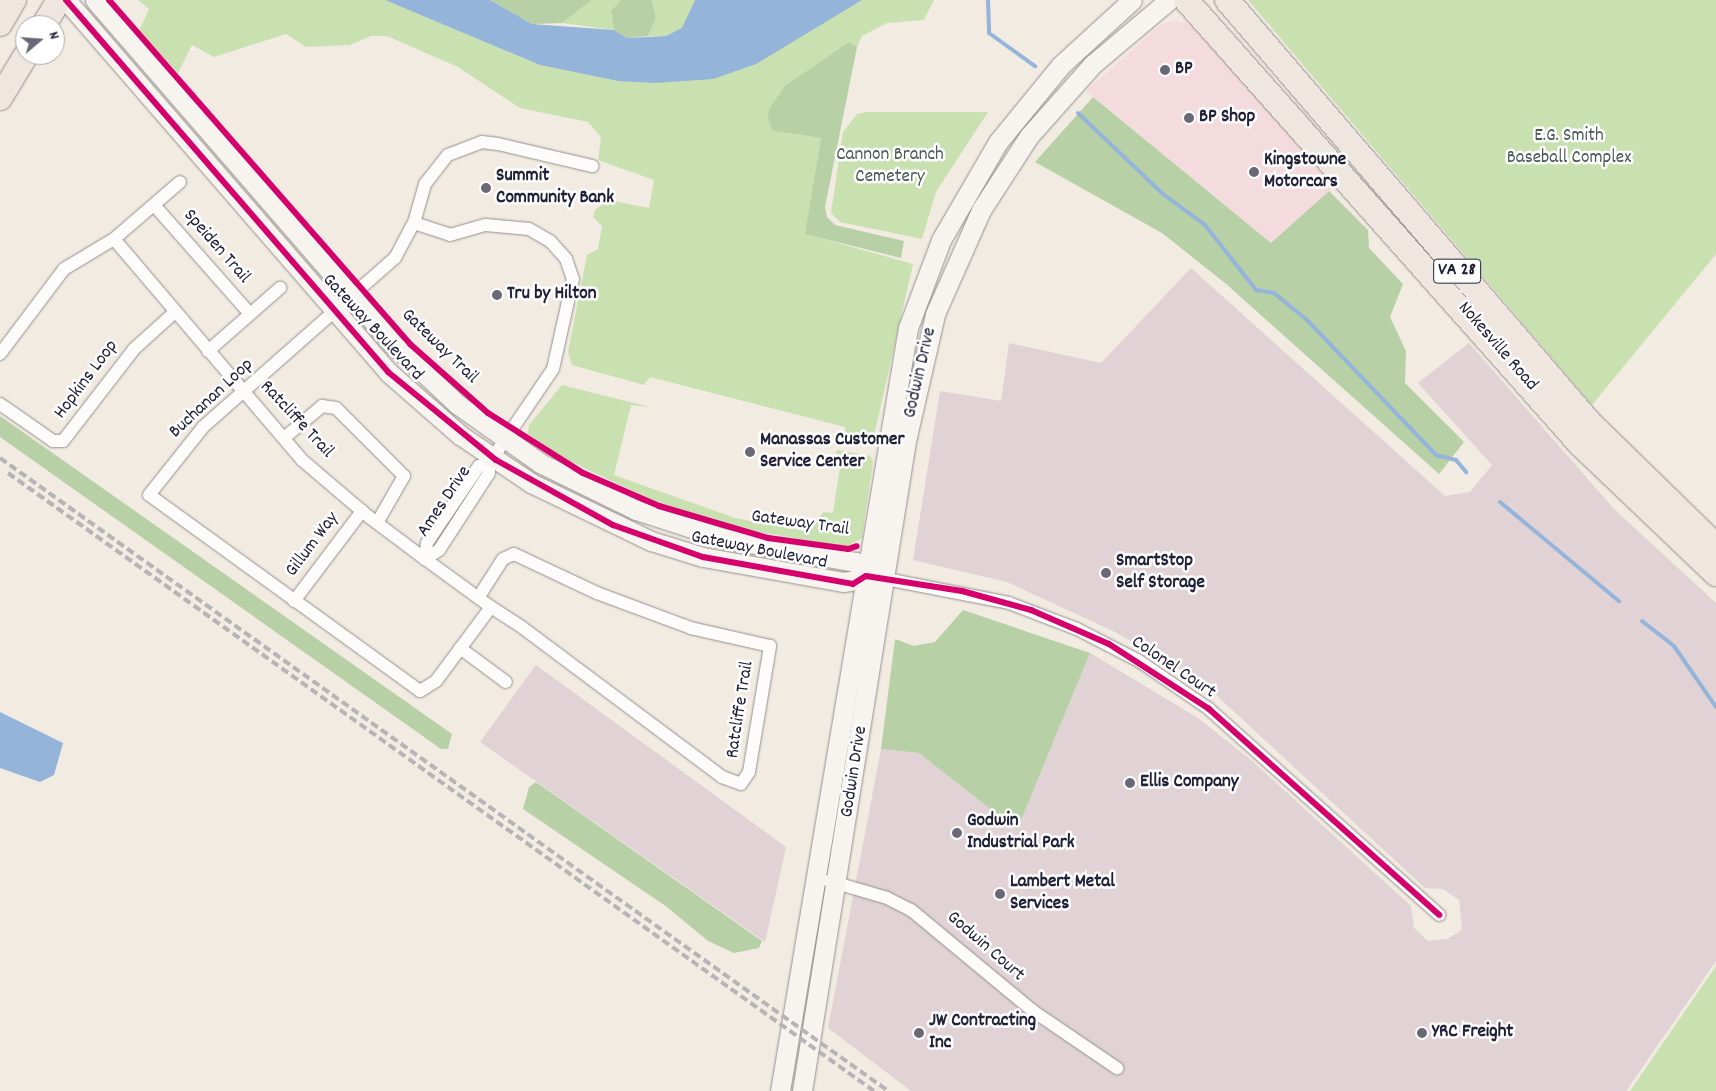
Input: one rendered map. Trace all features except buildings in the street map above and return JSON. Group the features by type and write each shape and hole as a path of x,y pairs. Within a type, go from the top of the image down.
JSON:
{"highway":[{"path":"0,24 14,0"},
{"path":"51,15 59,0"},
{"name":"Nokesville Road","path":"1186,0 1579,443 1716,574"},
{"name":"Nokesville Road","path":"1227,0 1590,423 1716,546"},
{"path":"0,98 20,65"}],"street":[{"name":"Gateway Boulevard","path":"66,0 336,313 424,405 491,461 548,492 651,541 702,557 853,584 866,576 886,579"},
{"name":"Gateway Boulevard","path":"95,0 353,298 424,376 504,439 582,486 636,510 722,538 856,562 866,576"},
{"name":"Godwin Drive","path":"780,1091 817,879 899,363 941,240 1013,121 1061,64 1132,0"},
{"name":"Godwin Drive","path":"802,1091 838,883 919,373 935,314 962,248 1006,169 1063,95 1124,36 1169,0"},
{"name":"Buchanan Loop","path":"491,607 436,681 420,691 149,495 186,445 353,298 395,258 414,223 425,184 448,156 468,147 498,144 592,166"},
{"name":"Speiden Trail","path":"114,239 180,182"},
{"name":"Speiden Trail","path":"154,205 250,314"},
{"path":"414,223 450,236 486,225 529,229 550,241 566,259 573,279 553,369 504,439 491,461"},
{"path":"0,354 64,269 114,239"},
{"name":"Ratcliffe Trail","path":"114,239 174,312 284,438 362,511 425,559 478,598 491,607 722,777 741,784 750,772 770,646 692,628 597,593 514,554 503,559 478,598"},
{"path":"941,240 962,248"},
{"name":"Speiden Trail","path":"208,351 280,288"},
{"name":"Hopkins Loop","path":"0,404 52,441 62,441 134,348 174,312"},
{"path":"284,438 322,406 336,408 404,476 377,523"},
{"name":"Ames Drive","path":"425,559 427,543 479,466 491,461"},
{"name":"Gillum Way","path":"294,601 362,511"},
{"name":"Colonel Court","path":"886,579 1009,603 1139,661 1209,709 1439,915"},
{"path":"460,648 506,682"},
{"name":"Godwin Court","path":"817,879 838,883 887,898 911,910 1032,1011 1117,1068"}],"shaded area":[{"path":"1173,20 1190,24 1208,40 1337,184 1271,243 1086,91 1159,26"},
{"path":"1191,268 1445,496 1470,492 1492,465 1418,383 1469,343 1615,510 1716,603 1716,961 1626,1091 911,1091 828,1028 881,749 919,753 1017,830 1090,653 1198,718 1251,760 1411,906 1414,928 1428,941 1447,939 1462,930 1459,900 1443,889 1425,888 1216,695 1171,664 1113,631 1007,582 913,560 940,391 1001,401 1009,343 1101,363"},
{"path":"536,665 786,847 765,942 480,742"}],"green space":[{"path":"138,0 385,0 540,65 618,81 862,0 934,0 924,20 887,23 862,36 857,47 849,42 773,131 821,138 806,234 913,264 873,440 846,437 845,427 650,377 644,385 572,365 568,352 587,255 598,249 602,226 593,217 595,210 609,200 649,208 654,180 598,160 601,137 588,122 520,108 458,67 387,36 371,36 350,45 306,47 286,34 214,57 192,45 178,73 139,31 149,9"},
{"path":"490,0 592,0 562,23 532,24"},
{"path":"592,0 621,0 611,12 614,30 562,23"},
{"path":"621,0 652,0 656,18 648,36 627,38 614,30 611,11"},
{"path":"652,0 695,0 683,28 666,36 648,36 656,18"},
{"name":"E.G. Smith Baseball Complex","path":"1248,0 1716,0 1716,254 1592,405"},
{"path":"849,42 857,47 825,207 827,217 835,225 904,241 901,258 805,234 821,138 773,131 768,120 769,109 785,86"},
{"path":"1093,97 1271,243 1329,191 1368,230 1369,248 1403,284 1390,317 1406,351 1405,383 1464,442 1439,474 1225,283 1162,233 1035,162"},
{"name":"Cannon Branch Cemetery","path":"866,112 988,112 936,192 922,239 840,222 831,213 843,132 857,114"},
{"path":"562,385 650,407 631,405 614,475 735,518 805,531 807,523 818,520 823,512 833,513 841,460 834,459 837,450 870,456 873,461 862,538 846,547 747,530 659,503 565,459 528,434 529,425"},
{"path":"0,416 452,734 448,749 441,749 0,437"},
{"path":"963,610 1090,653 1017,830 919,753 881,749 895,639 914,646 935,642"},
{"path":"536,782 762,941 759,948 734,953 708,941 667,907 523,809 529,787"},
{"path":"1716,966 1716,1091 1630,1091"}],"water":[{"path":"385,0 490,0 532,24 614,30 627,38 666,36 682,28 695,0 862,0 756,64 713,79 655,83 618,81 540,65"},
{"path":"0,712 63,743 54,775 40,782 0,768"}],"waterway":[{"path":"988,0 989,33 1035,66"},
{"path":"1078,113 1163,194 1205,225 1256,290 1274,293 1307,320 1436,455 1456,460 1466,472"},
{"path":"1500,502 1619,601"},
{"path":"1642,621 1674,646 1716,707"}],"railway":[{"path":"0,458 888,1091"},
{"path":"8,473 874,1091"}],"cycle path":[{"path":"66,0 388,372 496,460 613,525 703,557 853,584 866,576 962,591 1031,610 1109,644 1209,709 1439,915"},
{"name":"Gateway Trail","path":"109,0 410,344 488,413 583,473 659,506 768,538 848,549 857,546"}],"place":[{"name":"BP","path":"1165,70"},
{"name":"BP Shop","path":"1189,118"},
{"name":"Kingstowne Motorcars","path":"1254,172"},
{"name":"Summit Community Bank","path":"486,188"},
{"name":"Tru by Hilton","path":"497,295"},
{"name":"Manassas Customer Service Center","path":"750,452"},
{"name":"SmartStop Self Storage","path":"1106,573"},
{"name":"Ellis Company","path":"1130,783"},
{"name":"Godwin Industrial Park","path":"957,833"},
{"name":"Lambert Metal Services","path":"1000,894"},
{"name":"JW Contracting Inc","path":"919,1033"},
{"name":"YRC Freight","path":"1422,1033"}]}
